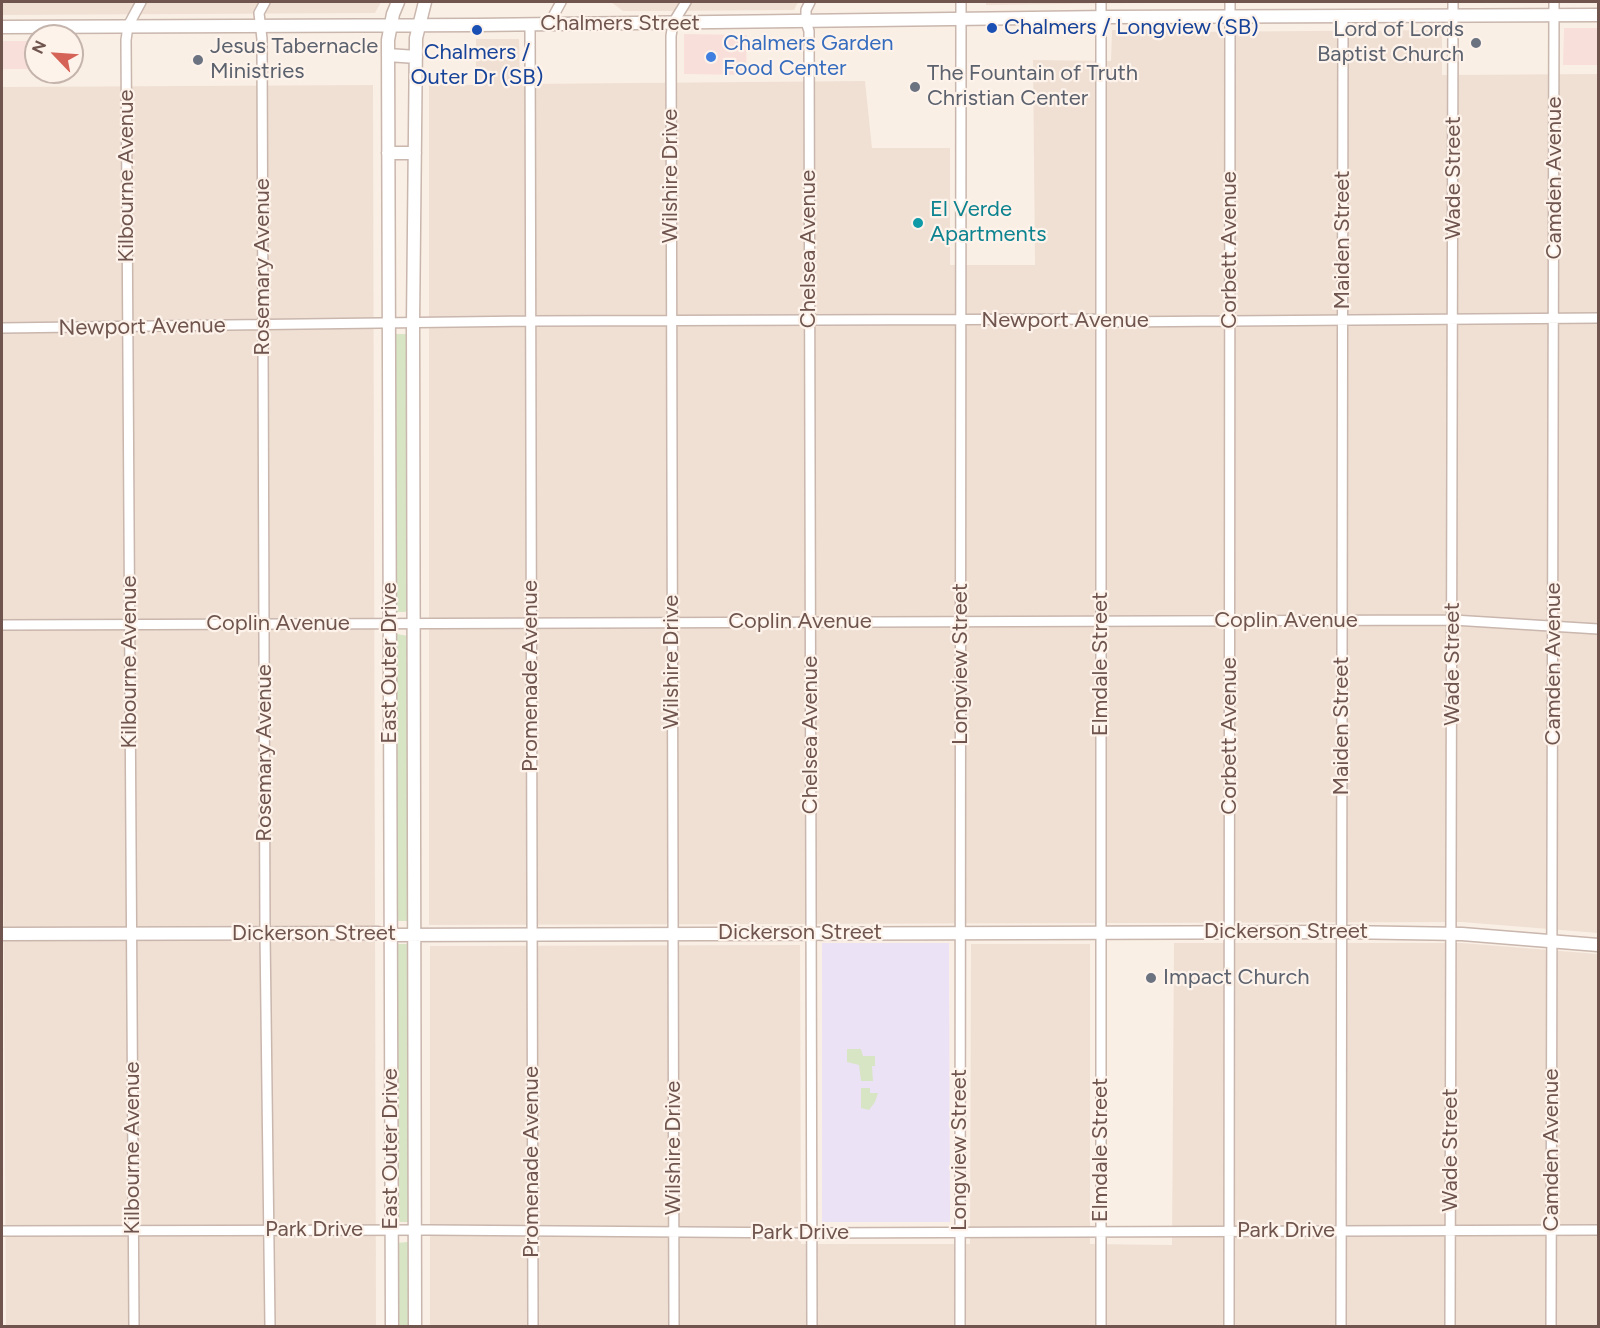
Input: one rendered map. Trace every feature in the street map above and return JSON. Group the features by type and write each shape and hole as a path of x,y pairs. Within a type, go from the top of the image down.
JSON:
{"street":[{"name":"Kilbourne Avenue","path":"134,1326 126,40 128,26 141,2"},
{"name":"Rosemary Avenue","path":"266,2 259,13 262,39 265,933 270,1326"},
{"name":"East Outer Drive","path":"392,1326 388,55 391,24 398,2"},
{"name":"East Outer Drive","path":"415,1326 413,323 416,57 418,25 424,2"},
{"path":"549,24 561,2"},
{"name":"Wilshire Drive","path":"674,1326 671,36 673,24 686,2"},
{"name":"Chelsea Avenue","path":"810,2 806,10 806,22 809,31 812,1326"},
{"name":"Longview Street","path":"960,1326 961,2"},
{"name":"Elmdale Street","path":"1101,2 1101,1326"},
{"name":"Corbett Avenue","path":"1229,1326 1230,2"},
{"name":"Camden Avenue","path":"1551,1326 1554,2"},
{"name":"Chalmers Street","path":"2,27 673,24 1343,17 1452,5 1554,15 1599,15"},
{"name":"Wade Street","path":"1450,1326 1454,318 1452,5"},
{"name":"Maiden Street","path":"1341,1326 1343,17"},
{"name":"Promenade Avenue","path":"530,25 533,1326"},
{"path":"388,55 416,57"},
{"path":"388,153 415,153"},
{"name":"Newport Avenue","path":"2,328 531,321 1101,319 1110,322 1599,318"},
{"name":"Coplin Avenue","path":"2,625 1453,620 1599,629"},
{"name":"Dickerson Street","path":"2,934 1341,932 1452,934 1599,945"},
{"name":"Park Drive","path":"2,1231 415,1230 960,1233 1599,1230"}],"shaded area":[{"path":"2,2 381,2 375,13 2,15"},
{"path":"611,2 798,2 794,10 623,11"},
{"path":"986,2 1219,2 986,5"},
{"path":"1564,28 1598,28 1598,65 1563,65"},
{"path":"1168,29 1177,32 1442,30 1442,75 1598,74 1598,933 1462,922 429,925 429,84 476,85 476,39 519,39 520,84 865,81 872,148 950,148 950,265 1035,265 1033,60 1111,61 1112,30"},
{"path":"684,34 747,35 746,75 684,74"},
{"path":"2,41 24,41 24,69 2,69"},
{"path":"373,85 376,1326 6,1326 2,651 2,87"},
{"path":"822,943 949,943 950,1222 822,1222"},
{"path":"1174,943 1462,943 1598,954 1598,1326 430,1326 430,946 800,945 801,1244 970,1244 971,944 1090,944 1090,1244 1172,1245"}],"green space":[{"path":"396,334 407,334 408,610 405,612 397,612 395,608"},
{"path":"397,634 408,636 409,921 396,921 395,636"},
{"path":"398,944 408,944 409,1222 400,1222 398,1218"},
{"path":"847,1049 861,1049 863,1056 875,1056 875,1066 872,1066 873,1081 861,1081 859,1065 847,1062"},
{"path":"861,1088 870,1088 870,1093 878,1093 869,1110 861,1108"},
{"path":"397,1243 409,1243 410,1326 396,1326"}],"place":[{"name":"Chalmers / Longview (SB)","path":"992,28"},
{"name":"Chalmers / Outer Dr (SB)","path":"477,30"},
{"name":"Lord of Lords Baptist Church","path":"1476,43"},
{"name":"Chalmers Garden Food Center","path":"711,57"},
{"name":"Jesus Tabernacle Ministries","path":"198,60"},
{"name":"The Fountain of Truth Christian Center","path":"915,87"},
{"name":"El Verde Apartments","path":"918,223"},
{"name":"Impact Church","path":"1151,978"}]}
